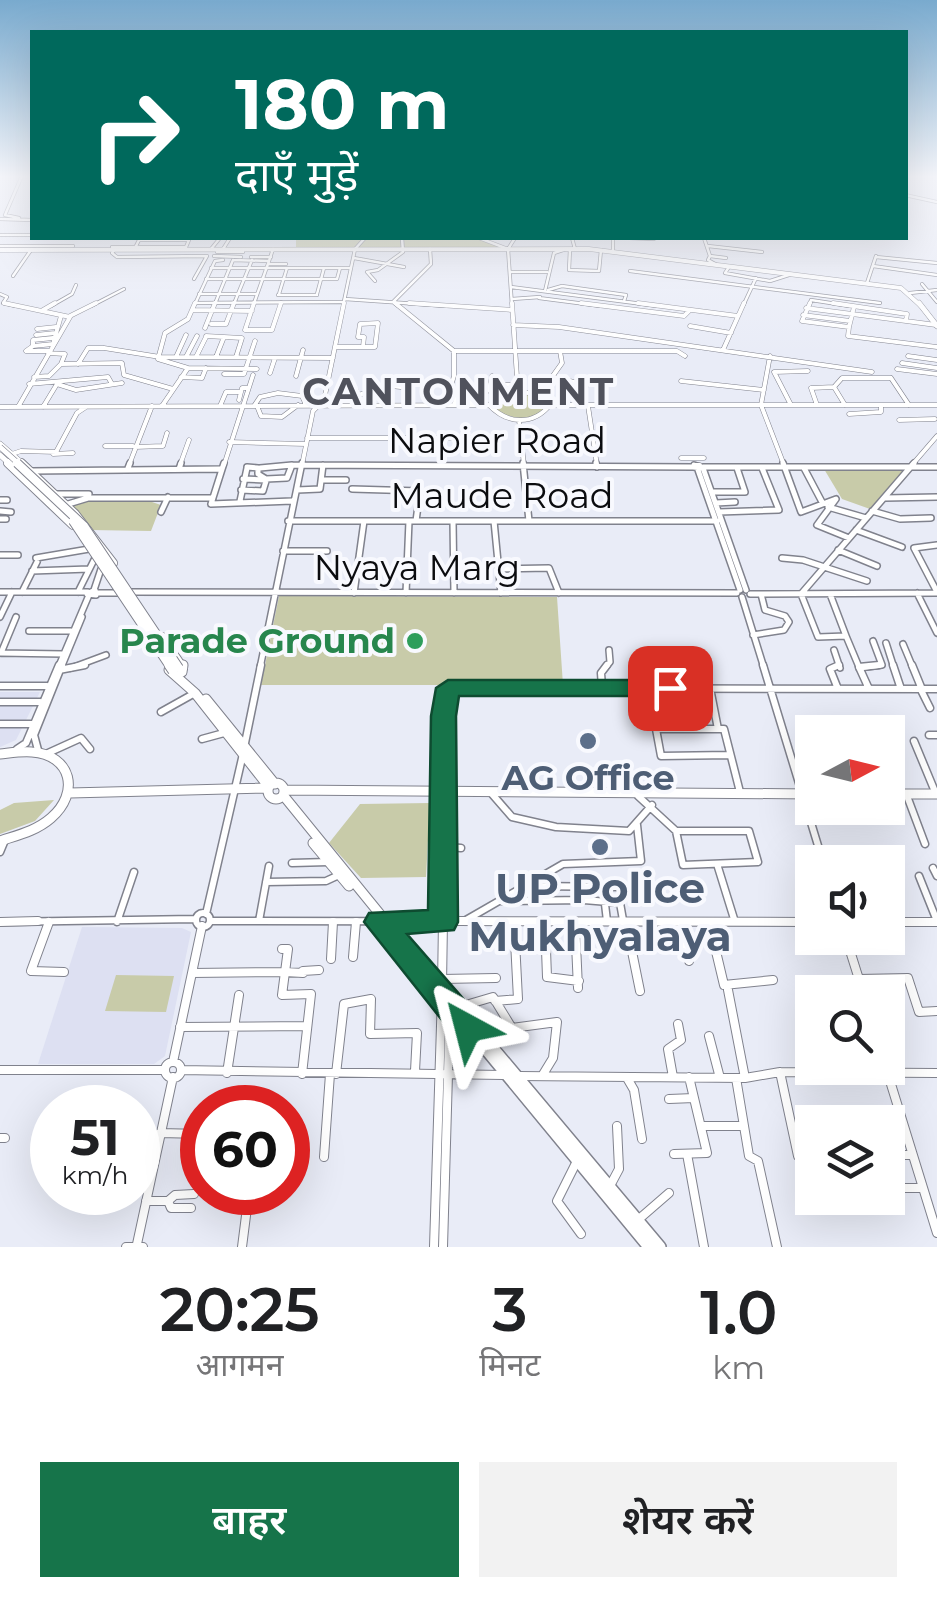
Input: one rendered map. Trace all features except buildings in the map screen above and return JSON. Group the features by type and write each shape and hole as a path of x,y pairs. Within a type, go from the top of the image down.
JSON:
{"main road":[{"path":"0,248 186,246 270,258 356,249 601,250 910,292 937,325"},
{"path":"2,451 59,494 88,526 184,666 178,671 170,672 58,508 19,473 2,451"},
{"path":"2,451 78,526 178,671 227,732 244,747"},
{"path":"178,671 244,747 339,876 447,994 486,1040 509,1076 660,1247"},
{"path":"2,841 48,822 70,792 69,772 60,761 42,754 5,754"},
{"path":"275,791 382,922"},
{"path":"70,792 795,794"},
{"path":"906,794 936,794"},
{"path":"447,994 649,1247"}],"street":[{"path":"22,246 30,236"},
{"path":"42,246 47,240"},
{"path":"0,248 71,248 77,240"},
{"path":"135,246 139,240 189,240 186,246 114,247 112,253 117,257 208,256 194,279"},
{"path":"157,247 162,240"},
{"path":"194,249 199,240"},
{"path":"220,240 248,268"},
{"path":"234,240 237,254"},
{"path":"234,240 237,254"},
{"path":"205,328 230,268 247,240"},
{"path":"254,240 237,254 214,261 188,318 165,334 160,357 161,362 188,368 217,368 224,373 257,369"},
{"path":"276,240 245,330 272,330 286,266"},
{"path":"0,1070 164,1070 174,1062 244,747 297,480 313,411 321,405 356,249 363,240"},
{"path":"375,281 367,272 388,263 404,249 402,240"},
{"path":"484,240 508,249"},
{"path":"513,240 508,249 518,392"},
{"path":"572,240 569,270 598,271 601,250"},
{"path":"591,240 591,250"},
{"path":"612,252 613,240"},
{"path":"705,240 709,262 717,265"},
{"path":"748,250 752,243"},
{"path":"708,246 762,252"},
{"path":"385,310 431,264 430,249"},
{"path":"540,298 554,254 570,249"},
{"path":"13,276 30,250"},
{"path":"237,254 270,258 286,266 352,268"},
{"path":"867,284 876,255 937,264"},
{"path":"710,256 726,258"},
{"path":"200,270 248,268 270,258"},
{"path":"354,258 404,267"},
{"path":"671,276 681,260"},
{"path":"730,266 726,273 778,281 792,274"},
{"path":"872,266 937,275"},
{"path":"211,324 226,324 248,268"},
{"path":"301,278 304,268"},
{"path":"316,302 324,268"},
{"path":"206,279 337,279 340,268"},
{"path":"723,350 757,270"},
{"path":"630,271 880,303"},
{"path":"510,272 547,272"},
{"path":"545,291 560,279"},
{"path":"922,284 937,302"},
{"path":"40,311 72,294 76,285"},
{"path":"511,286 738,316"},
{"path":"554,287 626,295 624,301"},
{"path":"0,294 7,297 4,304 65,316 124,290"},
{"path":"910,292 937,290"},
{"path":"199,294 257,294"},
{"path":"278,295 317,295"},
{"path":"293,302 294,295"},
{"path":"512,298 684,316 690,310"},
{"path":"595,305 600,298"},
{"path":"196,302 344,300 512,310"},
{"path":"849,324 803,314 811,300 908,314 906,321"},
{"path":"393,303 454,351 515,348 677,352 685,356"},
{"path":"806,308 937,325"},
{"path":"854,308 848,336 937,347"},
{"path":"192,310 252,311"},
{"path":"928,314 937,315"},
{"path":"34,376 47,375 61,364 65,354 26,351 68,324 65,316"},
{"path":"18,407 65,316"},
{"path":"335,347 375,346 378,324 360,324 358,336 376,336"},
{"path":"513,325 590,331 872,372"},
{"path":"690,326 731,333"},
{"path":"583,340 590,331"},
{"path":"36,332 54,336"},
{"path":"176,357 186,335"},
{"path":"186,357 197,336"},
{"path":"196,357 206,336 242,338 224,373"},
{"path":"363,346 364,336"},
{"path":"216,357 224,337"},
{"path":"246,368 255,341"},
{"path":"78,364 88,348 160,357 332,358"},
{"path":"261,358 263,350"},
{"path":"296,376 303,350"},
{"path":"270,372 283,351"},
{"path":"445,405 454,376 454,351"},
{"path":"516,358 528,351"},
{"path":"560,351 562,363 552,378 587,385"},
{"path":"108,363 114,352"},
{"path":"770,356 762,405 801,512 825,504 866,518"},
{"path":"908,356 937,360"},
{"path":"61,364 122,362 124,374 152,386 173,388"},
{"path":"902,363 937,371"},
{"path":"162,406 188,368"},
{"path":"192,379 198,368"},
{"path":"181,377 202,378 206,368"},
{"path":"213,378 217,368"},
{"path":"897,368 937,371"},
{"path":"790,405 774,372 808,371"},
{"path":"43,407 62,373"},
{"path":"47,375 76,390 122,382"},
{"path":"240,403 253,376"},
{"path":"492,376 490,394 494,397"},
{"path":"883,376 891,378 909,405"},
{"path":"30,384 108,377 112,384"},
{"path":"834,388 842,378 891,378"},
{"path":"85,380 100,386"},
{"path":"681,381 764,390"},
{"path":"490,384 510,385"},
{"path":"391,386 410,388 408,405"},
{"path":"220,406 226,392 248,388"},
{"path":"817,405 810,388 834,388"},
{"path":"834,388 845,405"},
{"path":"336,405 356,390"},
{"path":"241,392 211,504 293,501"},
{"path":"255,406 260,397 278,392 299,394 306,405"},
{"path":"345,397 373,392"},
{"path":"489,405 494,397 518,392 540,396 550,405 937,405"},
{"path":"0,407 240,403 489,405 502,416 519,419 544,414 550,405"},
{"path":"588,405 598,467"},
{"path":"849,414 881,412 881,405"},
{"path":"900,420 935,419 924,405"},
{"path":"50,454 56,452 86,406"},
{"path":"127,470 152,406"},
{"path":"255,406 261,416 276,418 289,415 298,406"},
{"path":"519,419 529,521"},
{"path":"105,446 163,446 167,433"},
{"path":"846,636 818,637 801,594 937,436"},
{"path":"229,442 480,438"},
{"path":"179,469 188,440"},
{"path":"2,451 73,453"},
{"path":"174,458 183,458"},
{"path":"681,458 698,466 712,492 768,689 795,762"},
{"path":"698,466 704,458"},
{"path":"240,502 248,466 292,465 288,477 281,479 261,476 258,468"},
{"name":"Napier Road","path":"292,465 937,468"},
{"path":"296,490 320,489 324,466"},
{"path":"698,466 743,593"},
{"path":"712,492 746,492 736,468"},
{"path":"719,512 779,510 762,468"},
{"path":"804,468 825,504"},
{"path":"19,473 220,469"},
{"path":"244,480 297,480"},
{"path":"241,490 263,491 266,480"},
{"path":"322,480 346,480"},
{"path":"352,489 420,491 406,593"},
{"path":"45,496 89,494 88,498"},
{"path":"161,512 168,497"},
{"path":"884,498 937,497"},
{"path":"58,508 88,498 211,498"},
{"path":"716,503 735,502"},
{"path":"825,504 817,525 849,538"},
{"path":"872,510 900,518 931,518"},
{"path":"0,511 11,512"},
{"name":"Maude Road","path":"288,521 717,521"},
{"path":"354,593 364,521"},
{"path":"454,521 454,593"},
{"path":"494,521 501,593"},
{"path":"856,530 902,548"},
{"path":"937,544 914,548 937,592"},
{"path":"22,592 36,560 89,549"},
{"path":"838,550 877,566"},
{"path":"283,551 327,551"},
{"path":"0,555 18,555"},
{"path":"78,592 95,558"},
{"path":"782,558 825,566 867,582"},
{"path":"498,568 549,568 559,593"},
{"path":"5,754 26,742 101,569"},
{"path":"32,571 89,570"},
{"name":"Nyaya Marg","path":"0,592 937,592"},
{"path":"0,616 12,592"},
{"path":"90,749 80,738 42,754 33,742 40,702 59,670 71,631 92,593"},
{"path":"917,593 937,633"},
{"path":"753,636 784,630 789,622 785,616 765,610 761,594"},
{"path":"830,594 869,690"},
{"path":"16,617 1,653 64,654"},
{"path":"29,631 71,631"},
{"path":"859,666 882,666 873,641"},
{"path":"886,643 901,690"},
{"path":"903,644 930,708"},
{"path":"602,688 601,673 610,662 610,650"},
{"path":"834,650 840,668 830,668 838,690"},
{"path":"59,670 87,666 106,655"},
{"path":"0,686 51,686"},
{"path":"434,1247 447,994 443,794 448,688 937,689"},
{"path":"710,688 718,729"},
{"path":"161,712 196,694"},
{"path":"0,702 40,702"},
{"path":"0,724 35,724"},
{"path":"730,755 661,756 656,729 724,729 741,794"},
{"path":"202,739 227,732"},
{"path":"914,740 936,794"},
{"path":"492,794 512,817 556,828 629,831 652,805"},
{"path":"636,794 676,830 683,865 758,862 749,831 676,830"},
{"path":"906,794 926,844"},
{"path":"464,922 509,892 528,886 563,864 641,860 636,825"},
{"path":"0,852 2,841"},
{"path":"446,847 461,848"},
{"path":"292,863 328,862"},
{"path":"717,864 735,922"},
{"path":"259,921 269,866"},
{"path":"117,922 134,872"},
{"path":"266,882 326,881 339,876"},
{"path":"905,922 937,922 919,876"},
{"path":"528,886 603,887 656,893"},
{"path":"584,886 584,900"},
{"path":"603,887 607,922"},
{"path":"498,901 620,903 640,991"},
{"path":"0,922 208,917 333,922 795,922"},
{"path":"195,919 202,926"},
{"path":"48,922 31,971 64,972"},
{"path":"331,960 333,922"},
{"path":"353,957 356,922"},
{"path":"447,994 496,1001 518,999 514,922"},
{"path":"546,922 547,977 578,985 575,922"},
{"path":"675,922 689,960"},
{"path":"709,922 724,985 773,980"},
{"path":"282,949 288,949 282,995 310,994 302,1074"},
{"path":"192,973 319,970"},
{"path":"447,994 496,978"},
{"path":"905,978 918,1012 937,1012"},
{"path":"728,990 749,1156 758,1161 777,1247"},
{"path":"227,1073 239,995"},
{"path":"324,1156 344,1004 371,999 370,1034 417,1033 415,1071"},
{"path":"496,1001 512,1028"},
{"path":"486,1040 512,1028 557,1022 554,1058 541,1076"},
{"path":"673,1077 668,1049 682,1040 678,1024"},
{"path":"180,1027 307,1026"},
{"path":"710,1036 720,1078"},
{"path":"174,1062 182,1070"},
{"path":"164,1070 172,1077"},
{"path":"180,1133 160,1133 172,1077 182,1070 720,1078 795,1072"},
{"path":"905,1071 937,1073"},
{"path":"443,1247 444,1072"},
{"path":"780,1072 795,1142"},
{"path":"624,1077 634,1090 642,1139"},
{"path":"674,1154 708,1153 689,1077"},
{"path":"891,1085 937,1233"},
{"path":"669,1100 694,1098"},
{"path":"609,1187 620,1169 618,1126"},
{"path":"701,1126 744,1126"},
{"path":"688,1154 704,1247"},
{"path":"905,1155 912,1155"},
{"path":"577,1160 557,1200 581,1234"},
{"path":"905,1188 923,1188"},
{"path":"638,1221 640,1215 669,1193"},
{"path":"160,1201 180,1195"},
{"path":"168,1201 171,1208 180,1208"},
{"path":"126,1247 140,1245 144,1215"},
{"path":"242,1247 246,1215"}],"shaded area":[{"path":"0,692 40,692 16,740 0,747"},
{"path":"82,927 182,928 191,932 165,1056 154,1064 38,1064"}],"green space":[{"path":"296,240 480,240 501,248 296,249"},
{"path":"520,392 536,395 547,405 534,415 520,418 491,407 498,396"},
{"path":"824,469 905,469 870,509 842,499"},
{"path":"88,500 149,501 161,505 151,531 90,530 67,505"},
{"name":"Parade Ground","path":"279,596 557,597 563,685 261,685"},
{"path":"54,800 35,821 0,834 0,810 14,803"},
{"path":"430,803 426,877 361,878 329,843 360,804"},
{"path":"116,975 174,976 166,1012 105,1011"}],"place":[{"name":"Parade Ground","path":"415,641"},
{"name":"AG Office","path":"588,741"},
{"name":"UP Police Mukhyalaya","path":"600,847"}],"district":[{"name":"CANTONMENT","path":"459,392"}],"route":[{"path":"468,1028 379,922 443,922 446,847 442,794 448,688 670,688"}]}
